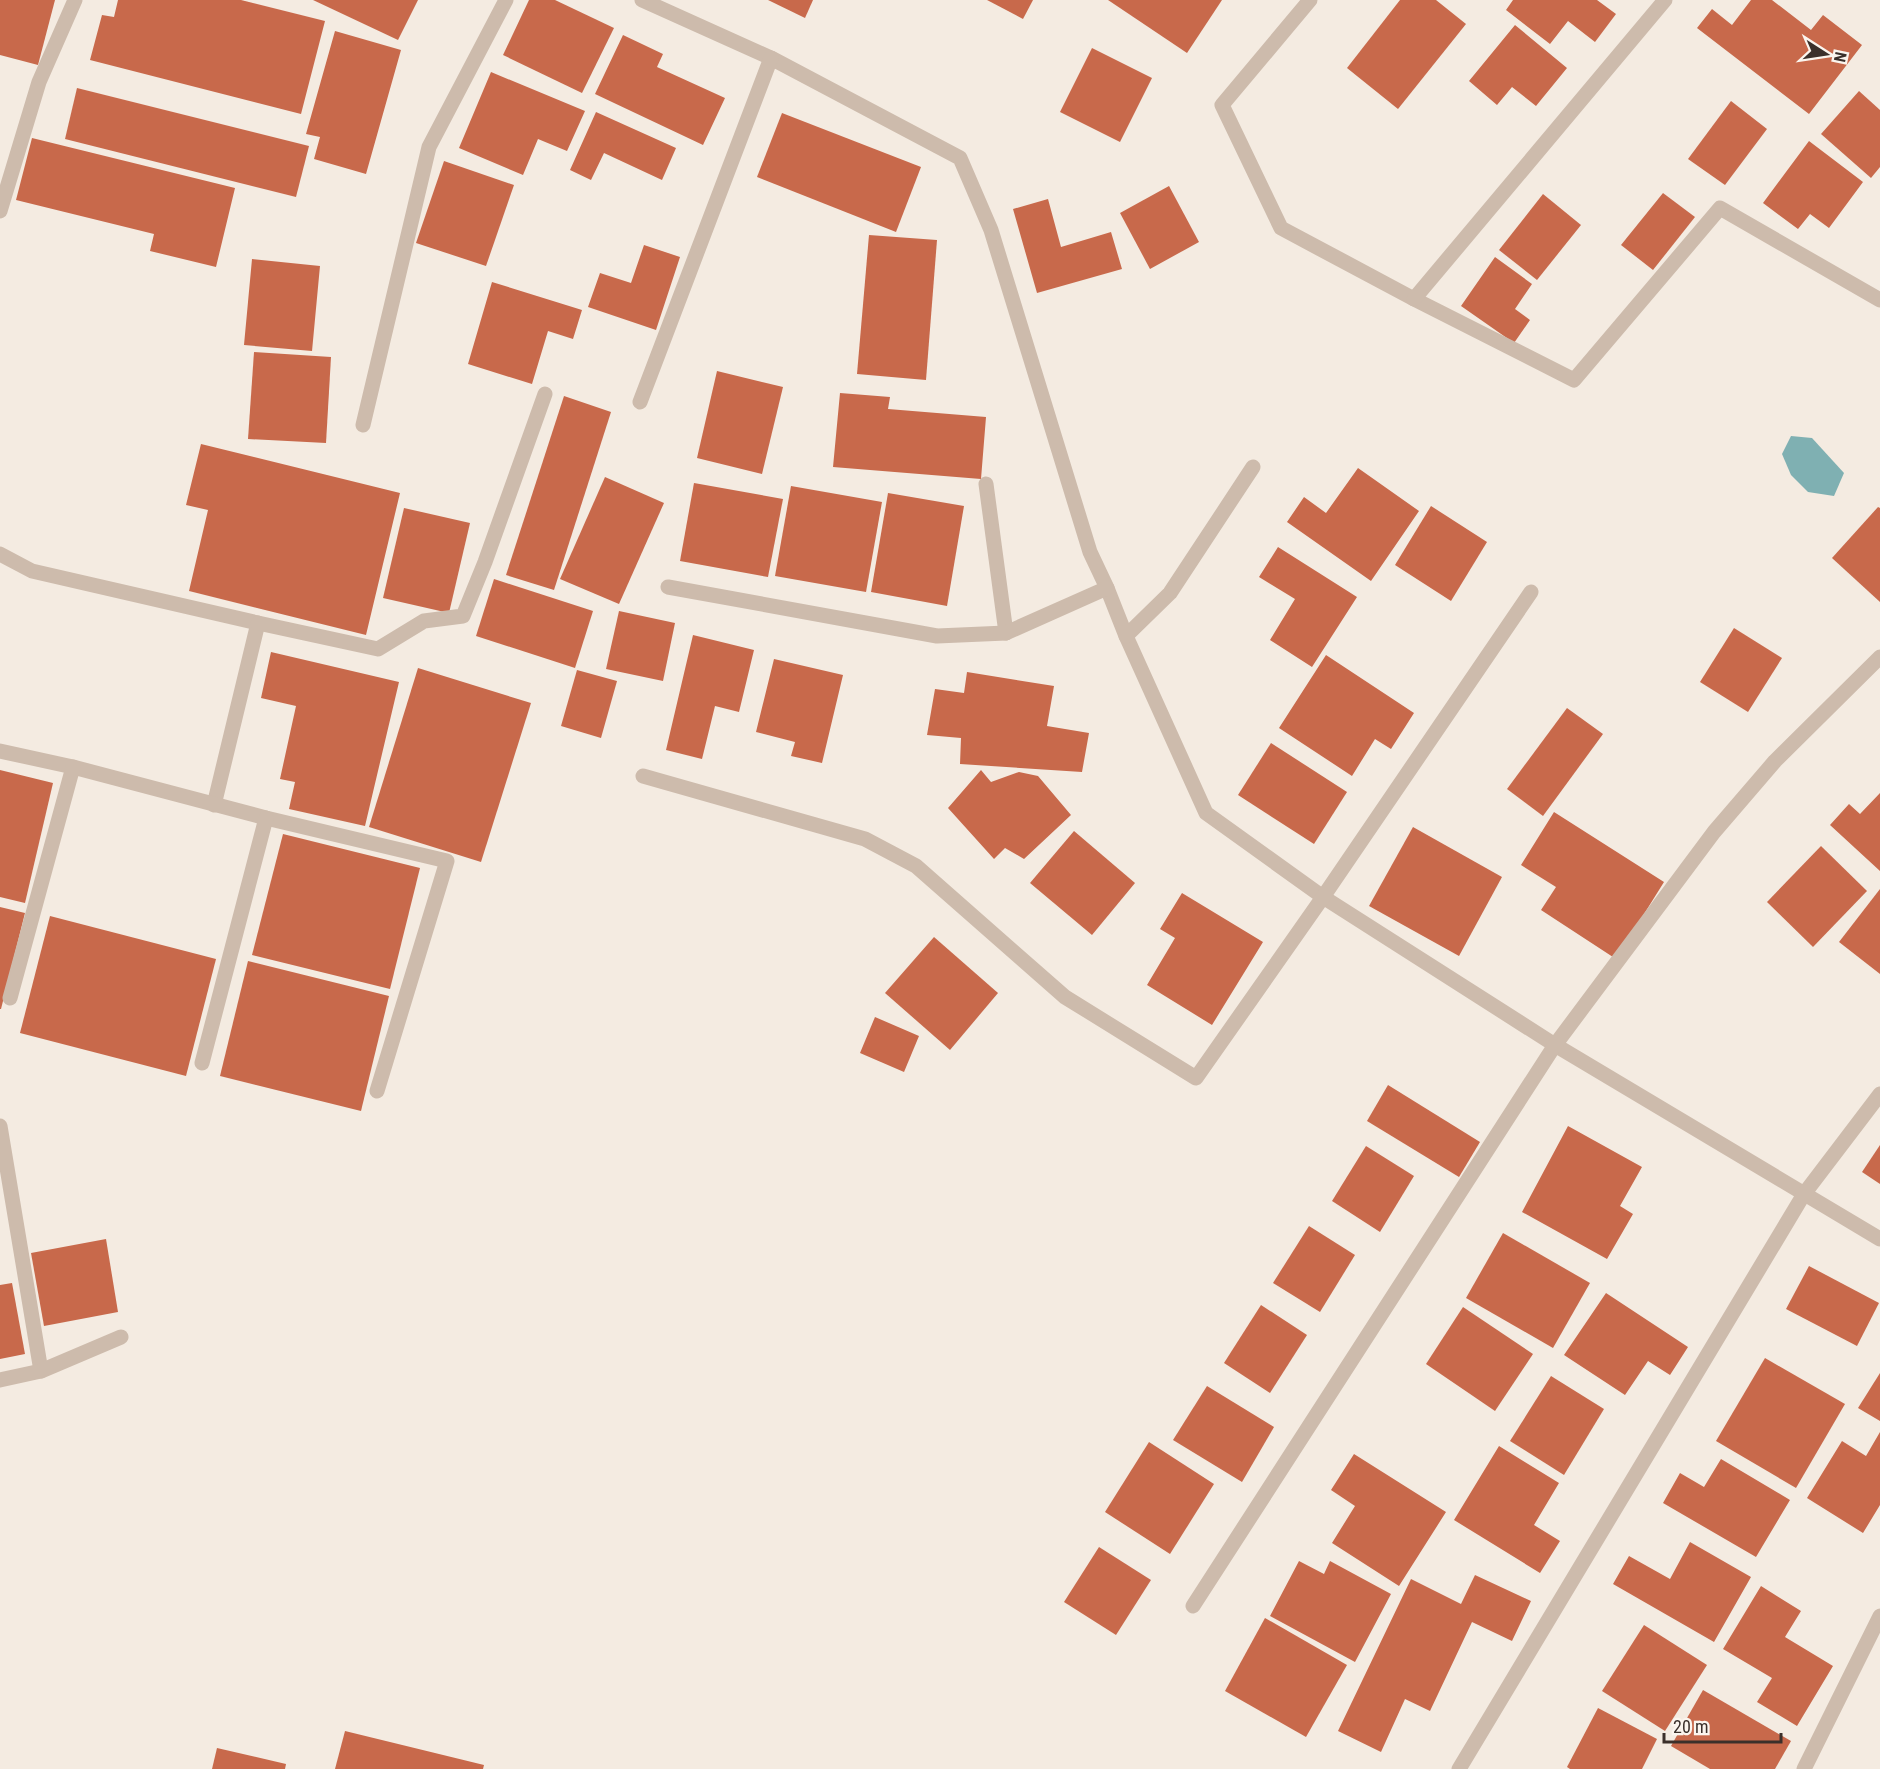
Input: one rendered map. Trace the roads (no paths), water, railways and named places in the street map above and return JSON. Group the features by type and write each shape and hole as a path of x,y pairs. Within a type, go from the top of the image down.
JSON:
{"street":[{"path":"0,211 39,82 75,0"},
{"path":"363,424 429,147 506,0"},
{"path":"642,0 771,58 960,158 991,230 1090,552 1206,813 1323,897 1555,1045 1880,1239"},
{"path":"1310,0 1222,105 1281,228 1414,299 1574,380 1720,208 1880,300"},
{"path":"1414,299 1665,0"},
{"path":"640,402 771,58"},
{"path":"0,554 32,571 378,649 424,621 463,616 485,562 544,393"},
{"path":"1126,636 1170,593 1253,466"},
{"path":"986,484 1006,633"},
{"path":"668,587 937,636 1006,633 1107,588"},
{"path":"644,776 865,839 916,866 1065,997 1196,1078 1323,897 1530,592"},
{"path":"214,805 258,623"},
{"path":"1192,1606 1555,1045 1714,832 1775,760 1880,657"},
{"path":"0,751 73,767 214,805 447,861 377,1091"},
{"path":"10,998 73,767"},
{"path":"202,1063 266,818"},
{"path":"1459,1769 1804,1194 1880,1094"},
{"path":"0,1126 41,1371"},
{"path":"0,1380 41,1371 121,1337"},
{"path":"1804,1769 1880,1616"}],"water":[{"path":"1791,436 1812,438 1844,473 1834,496 1808,492 1791,475 1782,454"}]}
